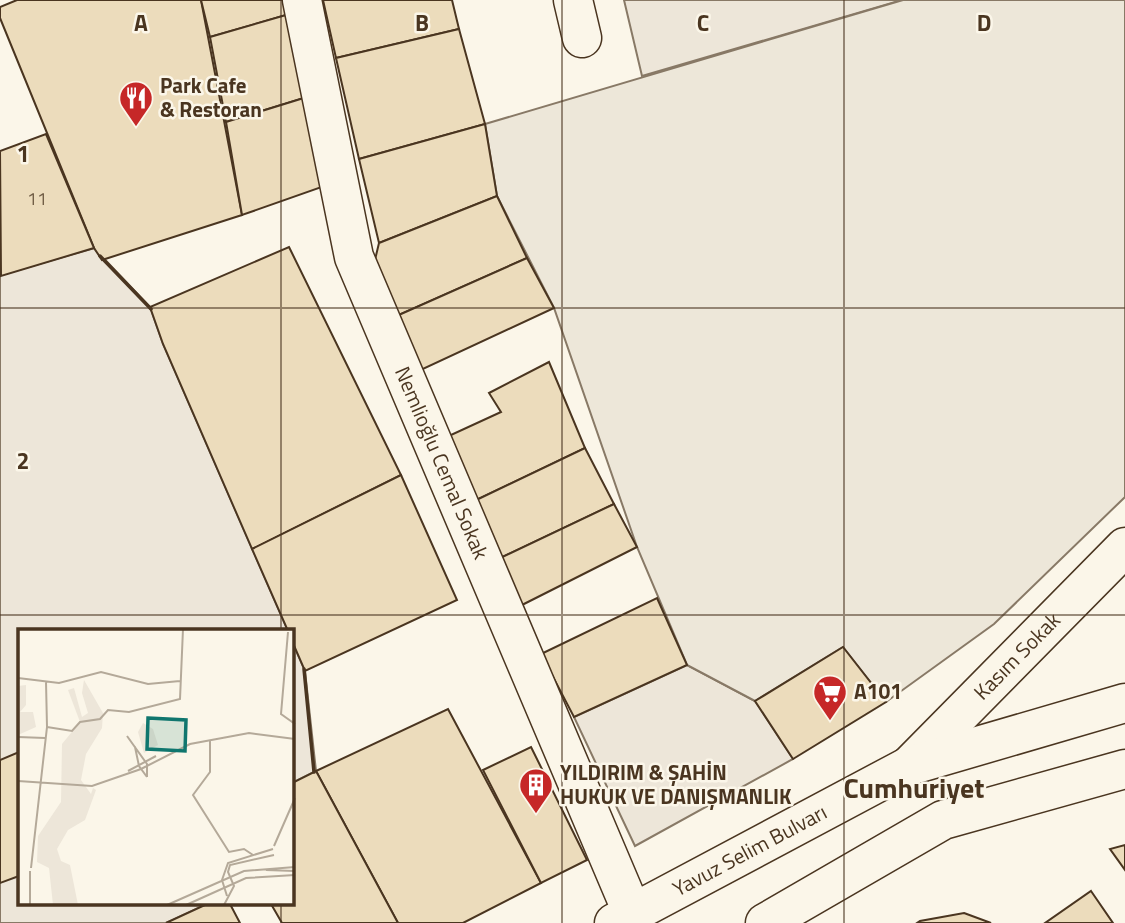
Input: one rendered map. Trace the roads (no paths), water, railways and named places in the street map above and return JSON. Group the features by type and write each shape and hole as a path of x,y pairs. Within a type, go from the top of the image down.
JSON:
{"street":[{"name":"Nemlioğlu Cemal Sokak","path":"302,0 354,257 623,917"},
{"path":"573,0 582,38"},
{"name":"Kasım Sokak","path":"909,766 1125,547"},
{"name":"Yavuz Selim Bulvarı","path":"623,917 909,766 1125,703"},
{"path":"765,923 943,820 1125,769"}],"place":[{"name":"Park Cafe & Restoran","path":"136,128"},
{"name":"A101","path":"830,722"},
{"name":"YILDIRIM & ŞAHİN HUKUK VE DANIŞMANLIK","path":"536,815"}],"district":[{"name":"Cumhuriyet","path":"914,788"}]}
